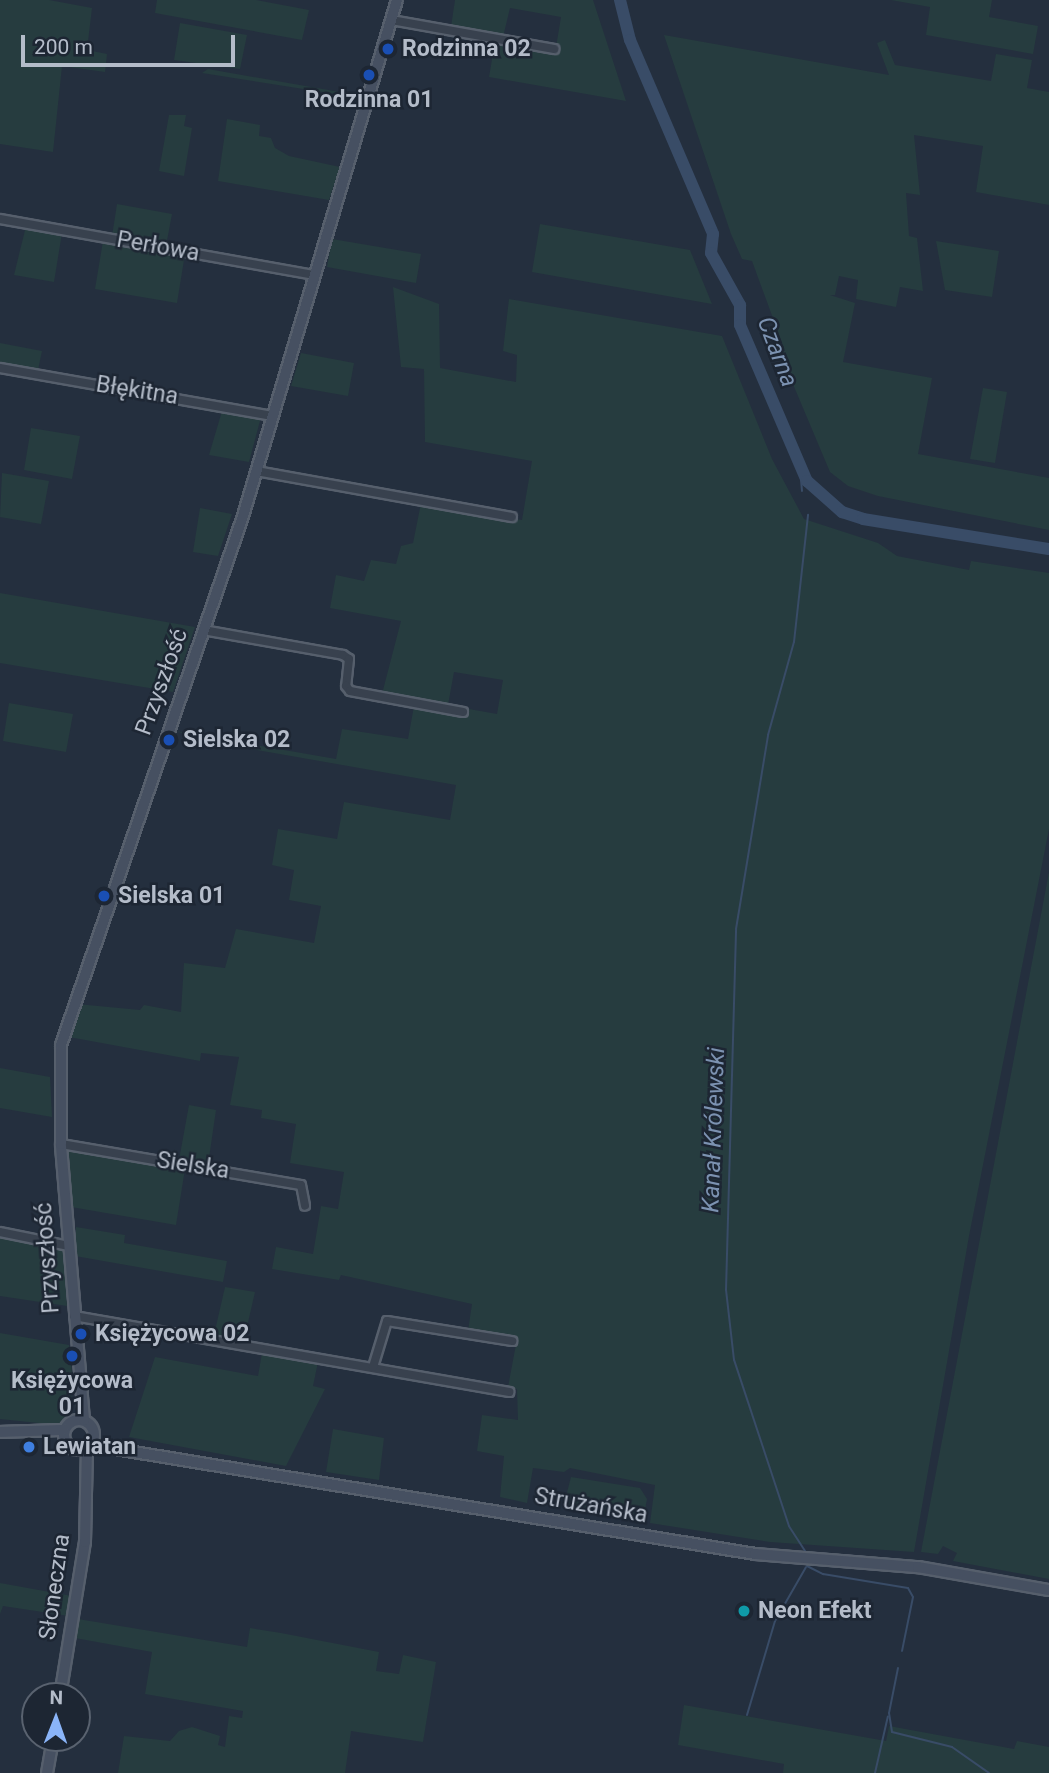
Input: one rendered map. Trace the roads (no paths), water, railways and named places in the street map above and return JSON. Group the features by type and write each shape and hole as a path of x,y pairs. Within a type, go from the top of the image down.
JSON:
{"street":[{"name":"Przyszłość","path":"79,1420 61,1144 59,1063 67,1022 256,471 397,0"},
{"path":"391,20 554,49"},
{"name":"Perłowa","path":"0,219 315,275"},
{"name":"Błękitna","path":"0,368 273,416"},
{"path":"256,471 512,517"},
{"path":"203,630 343,655 349,659 346,686 350,691 463,712"},
{"name":"Sielska","path":"61,1144 301,1185 304,1206"},
{"path":"0,1233 69,1246"},
{"path":"74,1317 509,1392"},
{"path":"373,1367 387,1321 512,1341"},
{"path":"64,1435 79,1420 87,1444"},
{"path":"0,1432 64,1435 87,1444"},
{"name":"Strużańska","path":"87,1444 127,1448 624,1533 800,1558 926,1568 1049,1590"},
{"name":"Słoneczna","path":"62,1682 85,1542 87,1444"},
{"path":"47,1773 50,1752"}],"waterway":[{"name":"Czarna","path":"620,0 630,40 713,234 711,253 740,305 740,325 807,481 842,512 863,519 1049,549"},
{"name":"Kanał Królewski","path":"800,468 802,491"},
{"name":"Kanał Królewski","path":"807,1554 789,1526 734,1360 726,1290 736,929 768,735 794,642 808,515"},
{"name":"Kanał Królewski","path":"807,1566 823,1574 908,1588 913,1597 902,1651"},
{"path":"747,1715 775,1621 806,1567"},
{"name":"Kanał Królewski","path":"898,1668 889,1713 892,1732 952,1747 989,1773"},
{"path":"875,1773 888,1716"}],"place":[{"name":"Rodzinna 02","path":"388,49"},
{"name":"Rodzinna 01","path":"369,75"},
{"name":"Sielska 02","path":"169,740"},
{"name":"Sielska 01","path":"104,896"},
{"name":"Księżycowa 02","path":"81,1334"},
{"name":"Księżycowa 01","path":"72,1356"},
{"name":"Lewiatan","path":"29,1447"},
{"name":"Neon Efekt","path":"744,1611"}]}
